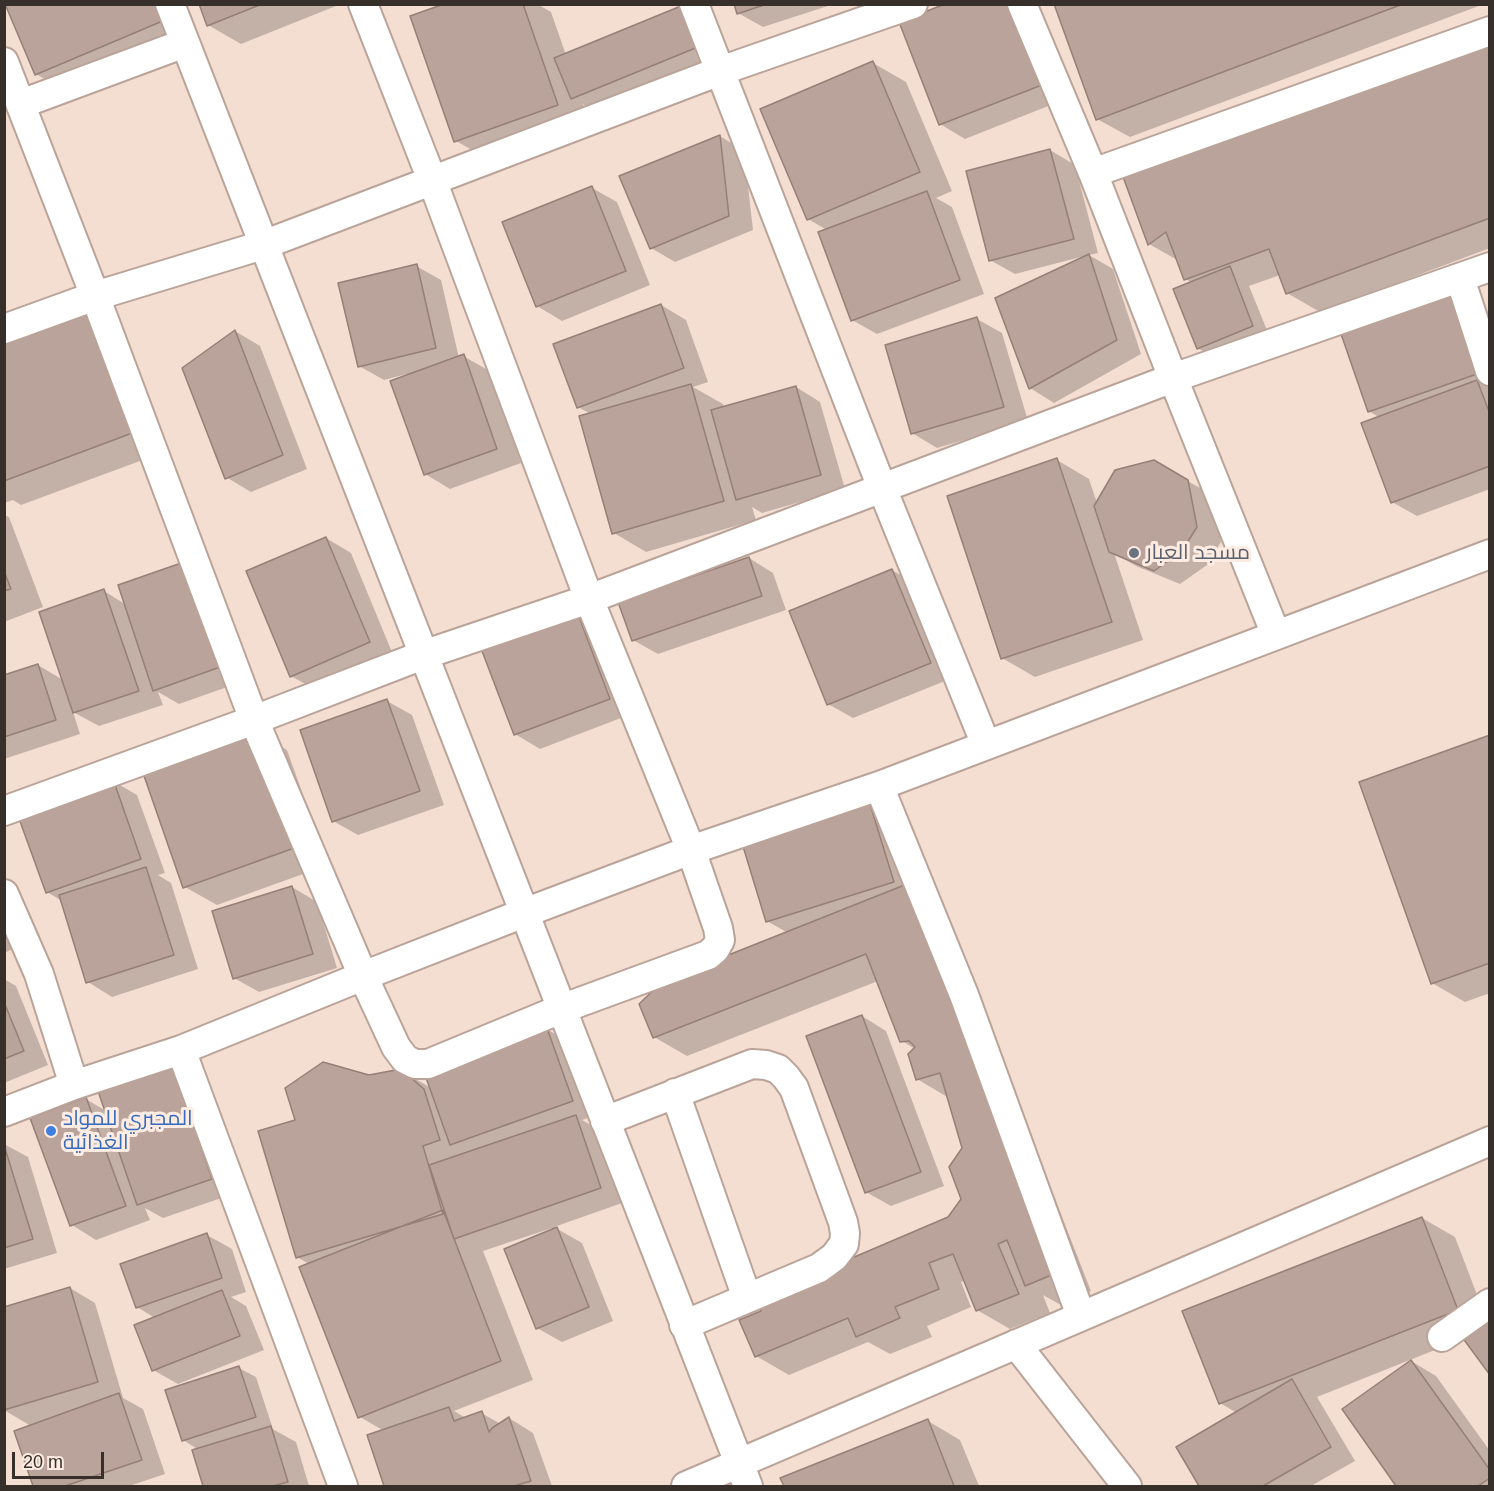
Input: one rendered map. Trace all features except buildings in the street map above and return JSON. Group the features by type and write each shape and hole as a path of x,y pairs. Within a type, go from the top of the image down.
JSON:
{"street":[{"path":"170,4 743,1476"},
{"path":"4,62 95,296 254,720 363,976 396,1047 405,1059 415,1064 428,1064 561,1009 708,955 720,940 691,850 589,599 432,180 363,4"},
{"path":"694,4 882,488 986,745"},
{"path":"4,329 95,296 263,245 720,71 913,4"},
{"path":"1022,4 1093,173 1276,635"},
{"path":"1093,173 1490,31"},
{"path":"21,104 185,44"},
{"path":"4,811 254,720 423,655 589,599 1173,378 1490,267"},
{"path":"1460,278 1490,371"},
{"path":"4,1112 74,1085 181,1050 524,913 691,850 879,786 1490,554"},
{"path":"879,786 964,995 1081,1316"},
{"path":"4,894 39,974 74,1085"},
{"path":"181,1050 343,1486"},
{"path":"605,1121 752,1064 778,1069 794,1088 843,1222 844,1244 834,1257 819,1268 684,1325"},
{"path":"675,1093 747,1298"},
{"path":"686,1486 743,1476 1016,1344 1490,1141"},
{"path":"1442,1337 1490,1304"},
{"path":"1016,1344 1127,1486"}],"place":[{"name":"مسجد العبار","path":"1134,553"},
{"name":"المجبري للمواد الغذائية","path":"51,1131"}]}
